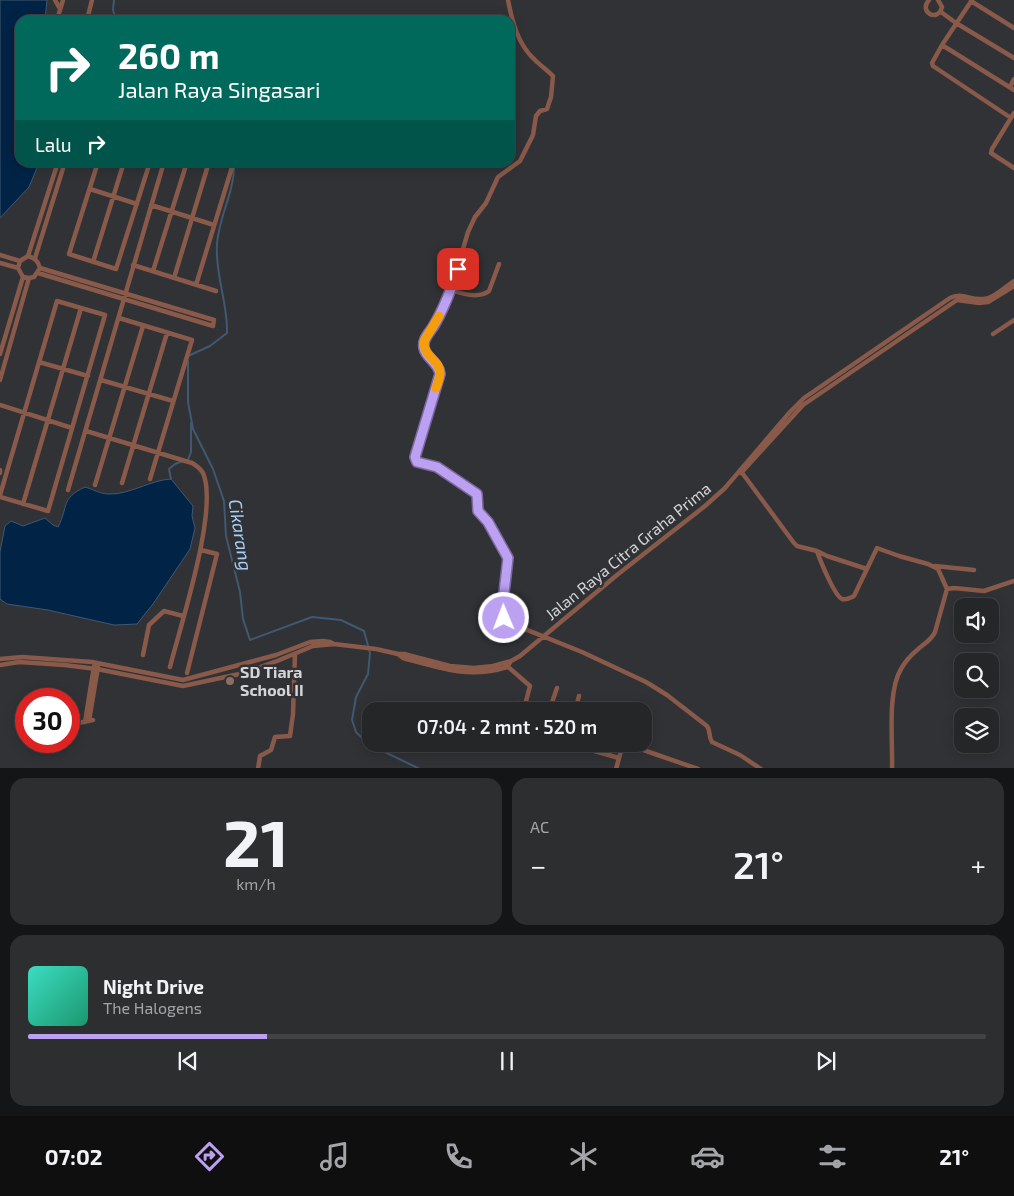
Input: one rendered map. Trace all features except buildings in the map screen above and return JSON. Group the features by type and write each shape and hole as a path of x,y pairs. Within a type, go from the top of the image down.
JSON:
{"street":[{"path":"55,0 60,9"},
{"path":"58,15 63,0"},
{"path":"88,15 92,0"},
{"path":"508,0 512,15"},
{"path":"921,0 928,2 925,9 928,14 932,16 941,12"},
{"path":"938,0 941,3 941,12"},
{"path":"1013,165 991,153 1012,116 934,69 932,63 972,0 1014,28"},
{"path":"941,12 1014,58"},
{"path":"515,24 522,44 536,61 553,76 551,97 547,109 536,116 533,135 520,161 515,165"},
{"path":"942,45 1012,88 1014,79"},
{"path":"28,256 35,258 38,262 39,270 34,277 29,278 23,277 19,273 18,268 20,261 28,256 56,167"},
{"path":"35,258 63,167"},
{"path":"97,167 69,254 116,269 148,167"},
{"path":"93,262 122,167"},
{"path":"68,490 120,318 133,265 162,167"},
{"path":"153,271 186,167"},
{"path":"174,278 207,167"},
{"path":"196,285 232,167"},
{"path":"512,167 498,177 486,203 475,217 468,232 451,290 441,313 424,341 425,351 438,366 440,374 416,453 416,459 420,463 437,467 477,494 478,511 488,522 508,558 504,603 505,621 536,635 544,636 646,682 667,695 707,726 710,729 712,742 762,768"},
{"path":"50,188 56,190"},
{"path":"90,189 137,204"},
{"path":"151,205 214,225"},
{"path":"0,255 20,261"},
{"path":"0,262 18,268"},
{"path":"451,290 477,296 489,292 498,264"},
{"path":"133,265 216,291"},
{"path":"39,270 213,326 214,320 126,297"},
{"path":"0,354 23,277"},
{"path":"0,380 29,278"},
{"name":"Jalan Raya Citra Graha Prima","path":"970,300 987,298 1014,281"},
{"name":"Jalan Raya Citra Graha Prima","path":"506,664 528,650 617,575 706,506 741,471 791,413 954,301 960,299 988,302 1014,286"},
{"path":"57,301 105,315 48,511 0,496 39,362 57,301"},
{"path":"23,504 81,308"},
{"path":"120,318 192,340 150,479"},
{"path":"993,334 1014,320"},
{"path":"95,485 143,326"},
{"path":"122,483 167,333"},
{"path":"6,334 12,336"},
{"path":"39,362 88,376"},
{"path":"101,380 173,401"},
{"path":"0,405 72,428"},
{"path":"86,431 192,463 199,467 203,474 206,498 201,550 170,667"},
{"path":"741,471 794,543 800,547 867,568"},
{"path":"817,551 837,593 843,599 854,596 877,548 934,566 974,570"},
{"path":"187,673 217,554 201,550"},
{"path":"892,768 891,716 896,679 905,663 932,638 947,590 938,569 934,566"},
{"path":"947,590 954,588 984,591 1014,582"},
{"path":"143,655 149,625 164,611 183,616"},
{"path":"0,659 22,657 96,663 183,680 276,655 310,642 323,641 404,654 458,667 484,668 506,664 530,686 526,702"},
{"path":"0,666 10,662 20,662 95,669 183,686 244,673 313,646 334,644"},
{"path":"258,768 260,756 271,750 275,737 290,735 293,714 295,654"},
{"path":"80,723 89,721 96,663"},
{"path":"216,672 218,679"},
{"path":"552,702 557,688"},
{"path":"577,702 579,696"},
{"path":"598,752 619,758"},
{"path":"616,768 621,752"},
{"path":"649,752 698,768"}],"water":[{"path":"0,0 47,0 46,15 15,15 15,167 37,167 29,187 0,218"},
{"path":"171,479 193,506 192,516 195,528 190,549 153,604 137,624 114,625 48,610 7,604 0,599 0,552 5,526 11,521 23,526 45,518 58,527 68,499 85,487 102,493 116,494"}],"waterway":[{"name":"Cikarang","path":"114,0 114,15"},
{"name":"Cikarang","path":"188,356 210,346 227,333 217,245 234,167"},
{"name":"Cikarang","path":"188,361 188,402 193,429 213,469 224,501 226,536 240,592 243,619 250,640 312,617 341,620 364,631 370,653 368,674 356,697 352,720 356,732 368,744 418,768"},
{"path":"188,460 191,452 191,423"},
{"path":"171,479 169,469 183,461"}],"slow traffic":[{"path":"436,388 440,369 425,351 424,341 439,316"}],"place":[{"name":"SD Tiara School II","path":"230,681"}],"route":[{"path":"458,269 441,313 424,341 425,351 440,369 440,374 415,457 417,462 437,467 477,494 478,511 488,522 508,558 504,593 504,618"}]}
